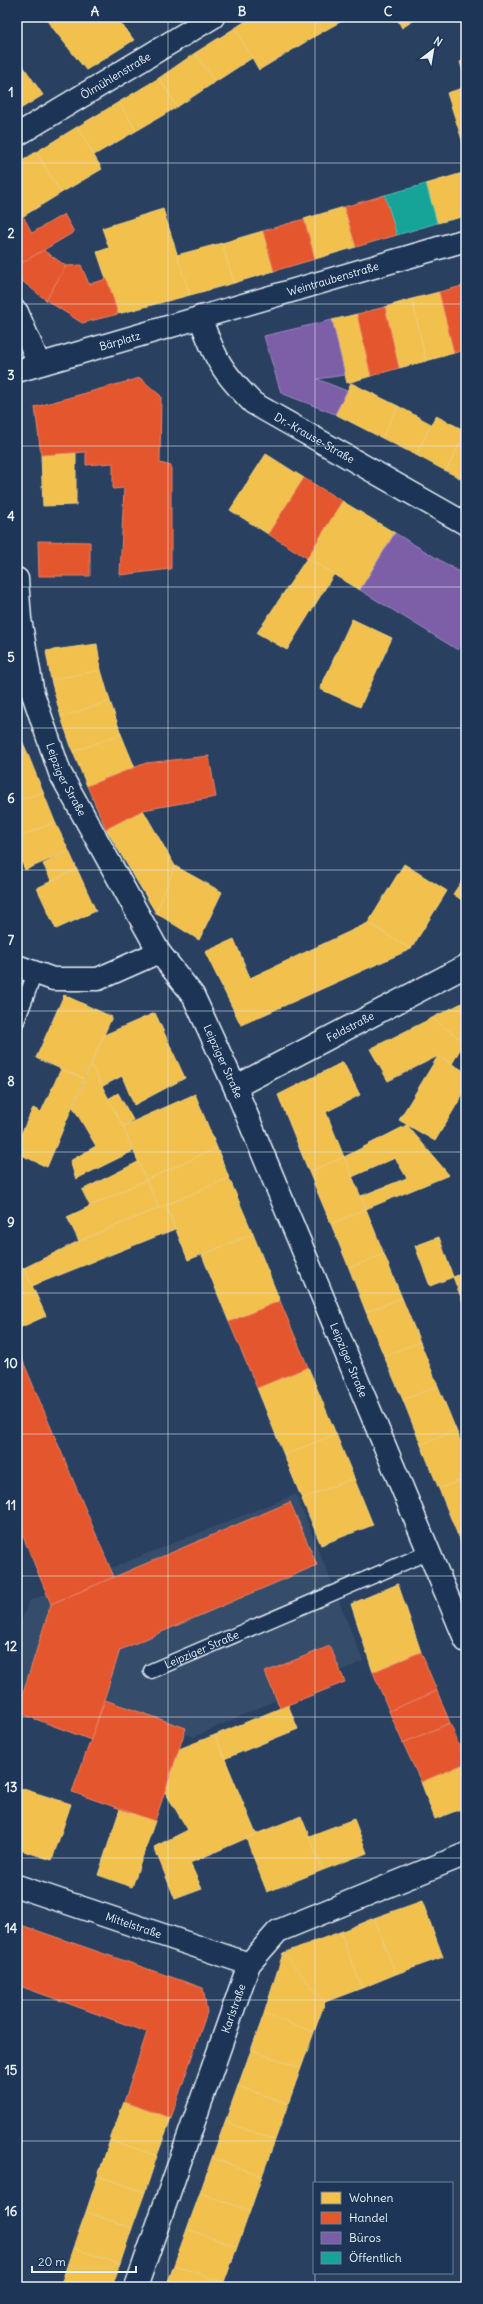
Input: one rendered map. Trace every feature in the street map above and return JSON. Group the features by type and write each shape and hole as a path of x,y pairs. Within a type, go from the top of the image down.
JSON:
{"street":[{"name":"Ölmühlenstraße","path":"17,135 214,17"},
{"name":"Weintraubenstraße","path":"200,317 466,240"},
{"path":"17,312 39,364"},
{"name":"Bärplatz","path":"17,371 200,317"},
{"name":"Dr.-Krause-Straße","path":"200,317 218,362 229,379 253,403 466,524"},
{"name":"Leipziger Straße","path":"17,579 20,619 33,694 60,773 159,952 193,995 234,1087 466,1642"},
{"path":"26,969 53,979 98,979 159,952"},
{"name":"Feldstraße","path":"234,1087 466,966"},
{"name":"Karlstraße","path":"136,2287 249,1964 278,1931 466,1854"},
{"name":"Mittelstraße","path":"17,1886 249,1964"}],"lane":[{"path":"17,1021 26,969"},
{"name":"Leipziger Straße","path":"151,1671 428,1552"}],"shaded area":[{"path":"296,1494 363,1661 194,1737 17,1685 17,1632 29,1601"}],"building: Wohnen":[{"path":"44,17 116,17 134,40 86,70"},
{"path":"252,17 312,17 322,32 259,70 235,28"},
{"path":"312,17 349,17 322,32"},
{"path":"396,17 419,17 402,28"},
{"path":"235,28 252,58 215,82 195,53"},
{"path":"195,53 215,82 177,107 159,78"},
{"path":"19,60 43,95 17,111 17,61"},
{"path":"466,60 466,81 460,62"},
{"path":"159,78 177,107 136,131 119,102"},
{"path":"466,87 466,152 447,93"},
{"path":"119,102 136,131 94,155 77,127"},
{"path":"77,127 102,169 61,193 36,152"},
{"path":"36,152 61,193 17,220 17,164"},
{"path":"466,172 466,216 437,223 426,184"},
{"path":"344,207 356,247 315,259 304,219"},
{"path":"163,209 190,295 118,314 97,252 109,248 102,228"},
{"path":"263,231 274,271 234,283 222,243"},
{"path":"222,243 234,283 190,295 177,255"},
{"path":"439,292 454,353 426,361 412,299"},
{"path":"412,299 426,361 399,368 385,307"},
{"path":"357,314 371,376 347,383 332,320"},
{"path":"351,383 398,406 382,438 335,414"},
{"path":"398,406 431,424 416,455 382,438"},
{"path":"436,416 466,431 446,471 416,455"},
{"path":"466,432 466,481 446,471"},
{"path":"76,453 76,505 43,506 41,455"},
{"path":"266,454 304,478 268,534 230,510"},
{"path":"342,501 395,533 360,590 307,558"},
{"path":"307,558 334,574 287,650 257,633"},
{"path":"352,619 392,638 360,707 320,689"},
{"path":"97,644 101,670 51,680 46,651"},
{"path":"101,670 110,701 61,717 51,680"},
{"path":"110,701 121,734 73,752 61,717"},
{"path":"17,729 27,752 17,757"},
{"path":"121,734 135,768 87,786 73,752"},
{"path":"27,752 43,792 17,801 17,757"},
{"path":"43,792 55,822 17,838 17,801"},
{"path":"143,810 175,866 156,913 106,829"},
{"path":"55,822 69,851 25,870 17,851 17,838"},
{"path":"69,851 77,869 52,882 43,864"},
{"path":"404,864 447,891 411,949 368,923"},
{"path":"175,866 222,892 199,940 156,913"},
{"path":"77,869 96,911 56,929 37,888"},
{"path":"466,875 466,903 453,894"},
{"path":"368,923 411,949 241,1025 205,952 234,939 250,978"},
{"path":"64,995 112,1017 84,1079 36,1058"},
{"path":"466,1001 466,1044 432,1018"},
{"path":"155,1013 185,1078 134,1105 122,1076 101,1087 91,1065 104,1035"},
{"path":"432,1018 464,1042 452,1064 438,1056 388,1081 370,1049"},
{"path":"438,1056 466,1072 466,1089 435,1141 399,1120"},
{"path":"343,1062 360,1095 326,1112 344,1157 309,1172 278,1095"},
{"path":"91,1065 123,1126 133,1151 76,1179 70,1161 96,1146 73,1107"},
{"path":"61,1069 84,1079 47,1167 17,1153 17,1143 33,1108 41,1112"},
{"path":"118,1093 133,1120 123,1126 108,1099"},
{"path":"195,1094 217,1148 146,1180 123,1126"},
{"path":"407,1125 449,1175 366,1209 361,1196 407,1178 395,1158 352,1177 344,1157"},
{"path":"217,1148 229,1178 159,1208 146,1180"},
{"path":"344,1157 366,1209 331,1224 309,1172"},
{"path":"138,1162 146,1180 90,1206 82,1190"},
{"path":"229,1178 253,1234 188,1260 166,1205"},
{"path":"146,1180 159,1208 79,1241 67,1217"},
{"path":"166,1205 175,1229 32,1286 24,1268 79,1241"},
{"path":"366,1209 384,1254 349,1268 331,1224"},
{"path":"253,1234 280,1301 229,1322 202,1255"},
{"path":"439,1237 453,1277 430,1286 415,1246"},
{"path":"384,1254 402,1298 366,1312 349,1268"},
{"path":"24,1268 46,1316 17,1329 17,1270"},
{"path":"466,1272 466,1310 453,1277"},
{"path":"402,1298 420,1342 384,1356 366,1312"},
{"path":"420,1342 438,1386 403,1400 384,1356"},
{"path":"308,1367 336,1434 284,1455 257,1388"},
{"path":"438,1386 456,1430 421,1445 403,1400"},
{"path":"456,1430 466,1454 466,1478 439,1489 421,1445"},
{"path":"336,1434 354,1478 302,1499 284,1455"},
{"path":"354,1478 373,1525 321,1545 302,1499"},
{"path":"466,1478 466,1529 457,1533 439,1489"},
{"path":"466,1529 466,1555 457,1533"},
{"path":"398,1584 421,1652 373,1672 351,1604"},
{"path":"288,1705 298,1729 224,1759 215,1735"},
{"path":"215,1735 256,1834 190,1863 202,1889 175,1899 154,1847 188,1830 165,1792 179,1749"},
{"path":"466,1763 466,1807 435,1819 421,1782"},
{"path":"20,1788 71,1804 52,1860 17,1849 17,1796"},
{"path":"120,1809 155,1821 132,1887 98,1875"},
{"path":"301,1816 323,1870 267,1892 246,1838"},
{"path":"354,1819 367,1853 323,1870 309,1836"},
{"path":"422,1901 443,1957 396,1974 374,1918"},
{"path":"374,1918 396,1974 362,1988 340,1932"},
{"path":"17,1924 21,1925 17,1939"},
{"path":"340,1932 362,1988 325,2002 283,1953"},
{"path":"283,1953 325,2002 314,2032 264,2014"},
{"path":"264,2014 314,2032 301,2068 251,2050"},
{"path":"251,2050 301,2068 288,2104 238,2086"},
{"path":"238,2086 288,2104 275,2140 225,2122"},
{"path":"124,2102 171,2118 157,2156 110,2140"},
{"path":"225,2122 275,2140 262,2176 212,2158"},
{"path":"110,2140 157,2156 145,2192 98,2176"},
{"path":"212,2158 262,2176 250,2211 200,2193"},
{"path":"98,2176 145,2192 132,2228 86,2212"},
{"path":"200,2193 250,2211 237,2247 187,2229"},
{"path":"86,2212 132,2228 120,2264 73,2248"},
{"path":"187,2229 237,2247 224,2283 174,2265"},
{"path":"73,2248 120,2264 112,2287 70,2287 61,2284"},
{"path":"174,2265 224,2283 223,2287 166,2287"},
{"path":"61,2284 70,2287 60,2287"}],"building: Handel":[{"path":"385,195 397,235 356,247 344,207"},
{"path":"64,214 74,232 17,266 17,220 23,216 32,233"},
{"path":"304,219 315,259 274,271 263,231"},
{"path":"43,250 66,266 46,300 17,277 17,266"},
{"path":"81,265 89,284 107,279 118,314 82,323 46,300 66,266"},
{"path":"466,285 466,350 454,353 439,292"},
{"path":"385,307 399,368 371,376 357,314"},
{"path":"140,378 161,396 160,463 171,466 171,569 120,575 124,488 113,489 113,463 86,465 86,452 41,455 35,407"},
{"path":"304,478 342,501 307,558 268,534"},
{"path":"38,541 90,542 90,576 39,576"},
{"path":"209,756 216,797 143,810 106,829 87,786 146,763"},
{"path":"280,1301 308,1367 257,1388 229,1322"},
{"path":"17,1347 114,1577 51,1604 17,1522"},
{"path":"290,1502 317,1565 120,1650 91,1740 17,1712 51,1604"},
{"path":"330,1646 345,1682 280,1708 265,1672"},
{"path":"421,1652 437,1691 389,1711 373,1672"},
{"path":"437,1691 450,1723 403,1743 389,1711"},
{"path":"105,1700 186,1728 155,1821 72,1792"},
{"path":"450,1723 466,1763 421,1782 403,1743"},
{"path":"21,1925 203,1988 207,2012 171,2118 124,2102 147,2032 17,1985 17,1939"}],"building: Büros":[{"path":"332,320 345,375 317,379 347,391 335,414 281,393 264,336"},
{"path":"395,533 466,576 466,637 458,650 360,590"}],"building: Öffentlich":[{"path":"426,184 437,223 397,235 385,195"}]}
